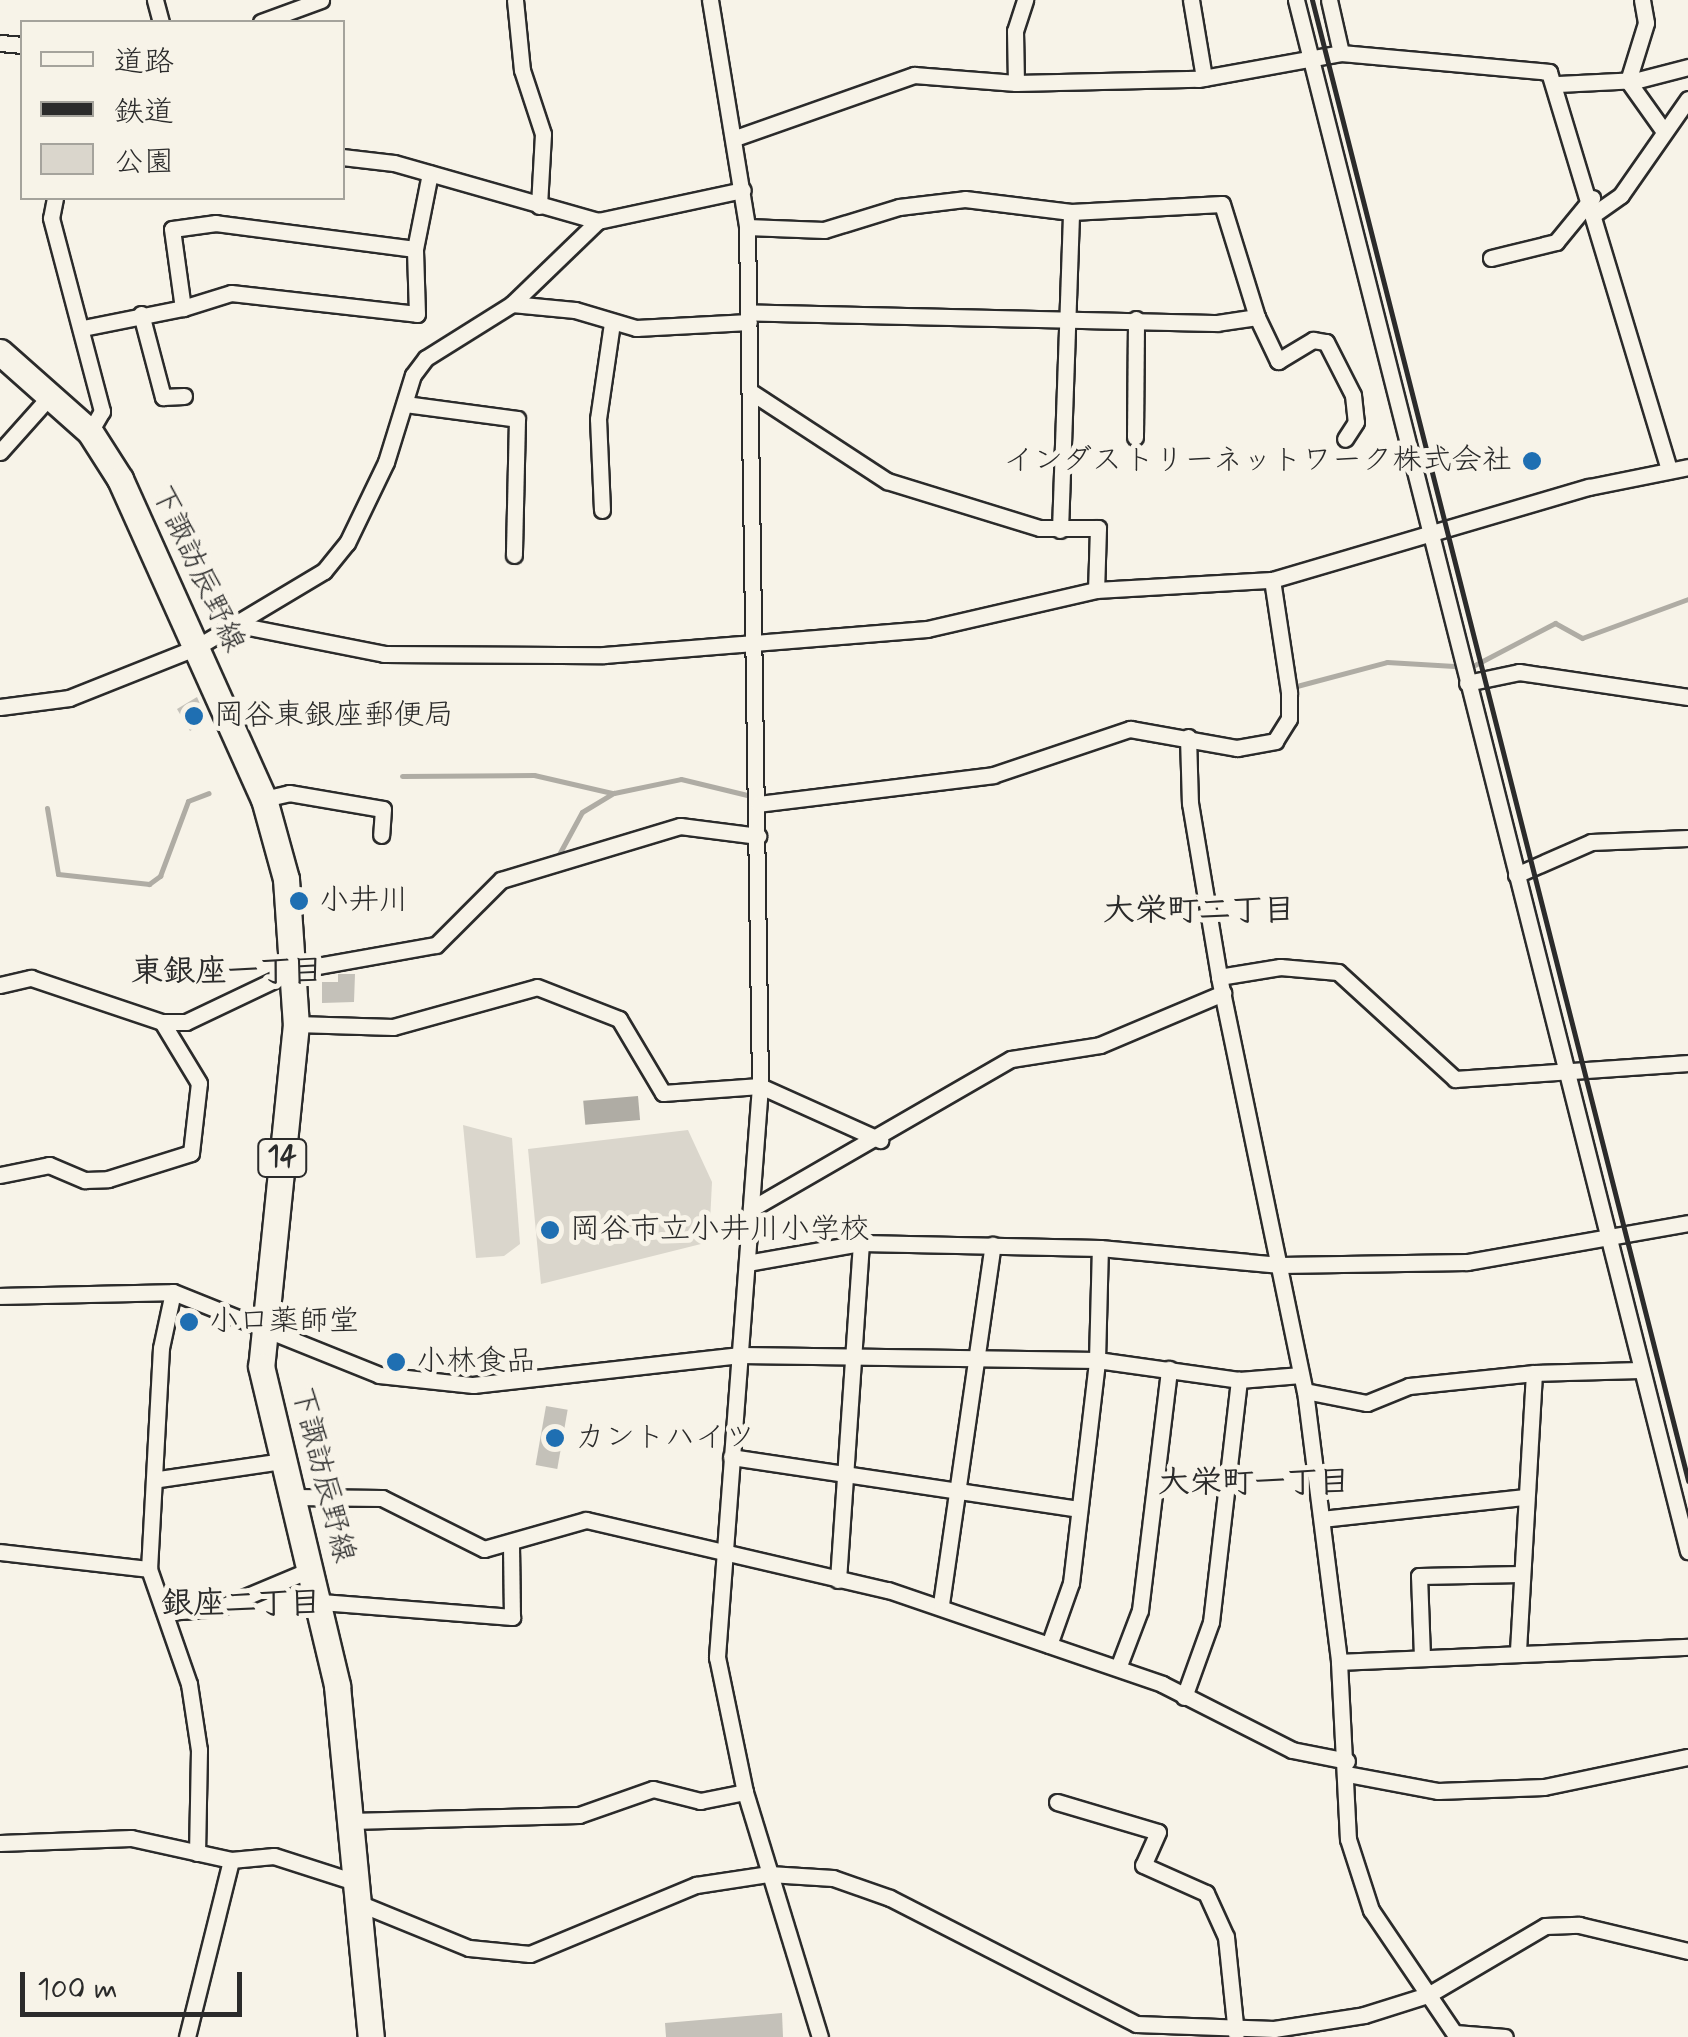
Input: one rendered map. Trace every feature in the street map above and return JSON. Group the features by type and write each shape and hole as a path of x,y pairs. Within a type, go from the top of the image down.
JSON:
{"main road":[{"name":"下諏訪辰野線","path":"0,352 90,432 120,479 264,799 286,880 296,1024 262,1326 261,1366 320,1602 350,1821 371,2037"}],"street":[{"path":"266,20 321,0"},
{"path":"516,0 522,70 543,134 539,206"},
{"path":"710,0 738,137 747,227 760,1086 716,1657 744,1792 820,2037"},
{"path":"1016,84 1014,30 1025,0"},
{"path":"1190,0 1204,78"},
{"path":"1296,0 1688,1551"},
{"path":"1330,0 1341,54"},
{"path":"1628,80 1646,23 1642,0"},
{"path":"738,137 914,76 1016,84 1204,78 1341,54 1518,64 1549,72 1558,84 1670,470"},
{"path":"1558,84 1628,80 1688,67"},
{"path":"1628,80 1663,130"},
{"path":"1492,258 1556,242 1594,205 1622,195 1663,130 1688,99"},
{"path":"345,158 430,173 598,222 743,190"},
{"path":"83,328 183,308 231,293 417,314 415,250 430,173"},
{"path":"747,227 824,230 899,207 965,199 1071,212 1222,204 1233,260 1278,361 1313,340 1326,342 1354,395 1356,422 1345,439"},
{"path":"55,200 51,218 102,410 90,432"},
{"path":"1060,530 1071,212"},
{"path":"0,706 70,698 197,647 324,570 347,543 426,358 512,304 598,222"},
{"path":"183,308 172,229 216,223 415,250"},
{"path":"512,304 575,310 612,323 675,329 749,317 1257,317"},
{"path":"141,314 163,397 184,396"},
{"path":"1135,437 1136,318"},
{"path":"602,510 598,419 612,323"},
{"path":"751,392 887,482 1060,530 1098,528 1096,590"},
{"path":"0,452 51,395"},
{"path":"405,404 517,419 514,555"},
{"path":"238,625 384,654 604,655 927,629 1096,590 1272,580 1688,467"},
{"path":"758,804 993,775 1130,729 1252,748 1284,734 1289,692 1272,580"},
{"path":"1467,683 1520,672 1688,698"},
{"path":"1188,737 1190,803 1219,976 1303,1383 1338,1662 1357,1881 1456,2035 1505,2037"},
{"path":"264,799 288,792 384,809 381,835"},
{"path":"0,985 31,978 162,1022 186,1022 295,970 436,944 500,880 680,826 758,836"},
{"path":"1516,875 1591,842 1688,838"},
{"path":"1219,976 1280,967 1338,972 1455,1079 1563,1067 1688,1063"},
{"path":"296,1024 392,1027 536,988 619,1019 663,1092 760,1086 880,1140"},
{"path":"752,1208 880,1140 1011,1059 1100,1045 1223,994"},
{"path":"0,1175 48,1165 85,1180 108,1179 191,1153 199,1083 162,1022"},
{"path":"746,1264 862,1243 1100,1248 1280,1265 1467,1262 1607,1242 1688,1223"},
{"path":"838,1580 862,1243"},
{"path":"940,1604 993,1246"},
{"path":"1049,1645 1070,1582 1097,1360 1100,1248"},
{"path":"173,1292 162,1348 159,1479 149,1569 168,1612 198,1750 197,1853"},
{"path":"0,1296 173,1292 379,1375 473,1385 740,1355 978,1356 1097,1360 1240,1380 1303,1383 1367,1403 1409,1386 1534,1373 1640,1370"},
{"path":"1118,1668 1140,1610 1169,1368"},
{"path":"1518,1653 1534,1373"},
{"path":"1184,1698 1212,1622 1240,1380"},
{"path":"731,1457 1078,1509"},
{"path":"159,1479 282,1461"},
{"path":"1322,1519 1524,1496"},
{"path":"293,1497 382,1498 466,1544 511,1542 586,1520 722,1557 940,1604 1118,1668 1253,1735 1347,1768 1438,1791 1544,1787 1688,1757"},
{"path":"320,1602 512,1618 511,1542"},
{"path":"0,1552 149,1569"},
{"path":"168,1612 219,1608 312,1569"},
{"path":"1422,1657 1419,1576 1520,1574"},
{"path":"1338,1662 1688,1647"},
{"path":"350,1821 580,1815 653,1789 700,1802 744,1792"},
{"path":"1058,1802 1158,1832 1143,1866 1206,1893 1226,1937 1235,2032"},
{"path":"0,1844 131,1838 231,1860 274,1856 355,1892 442,1941 530,1954 696,1884 770,1874 863,1886 1117,2020 1235,2032 1314,2031 1428,1996 1545,1926 1579,1925 1688,1951"},
{"path":"187,2037 231,1860"}],"green space":[{"path":"463,1125 512,1138 520,1244 504,1256 476,1258"},
{"path":"688,1130 712,1182 709,1242 541,1284 528,1149"}],"shaded area":[{"path":"638,1096 640,1120 585,1125 583,1101"}],"building":[{"name":"岡谷東銀座郵便局","path":"197,697 207,720 190,731 177,709"},
{"path":"338,974 355,974 354,1002 322,1003 322,982 338,982"},
{"name":"カントハイツ","path":"546,1406 568,1410 557,1469 536,1465"},
{"path":"782,2013 783,2037 666,2037 665,2023"}],"waterway":[{"path":"1293,687 1387,662 1471,667 1555,623 1582,638 1688,599"},
{"path":"402,776 534,775 612,793"},
{"path":"557,858 582,812 614,793 681,779 747,795"},
{"path":"47,808 58,874 149,884 160,876 188,801 209,793"}],"railway":[{"path":"1312,0 1688,1481"}],"place":[{"name":"インダストリーネットワーク株式会社","path":"1532,461"},
{"name":"岡谷東銀座郵便局","path":"194,716"},
{"name":"小井川","path":"299,901"},
{"name":"岡谷市立小井川小学校","path":"550,1230"},
{"name":"小口薬師堂","path":"189,1322"},
{"name":"小林食品","path":"396,1362"},
{"name":"カントハイツ","path":"555,1438"}],"district":[{"name":"大栄町二丁目","path":"1199,911"},
{"name":"東銀座一丁目","path":"227,972"},
{"name":"大栄町一丁目","path":"1254,1483"},
{"name":"銀座二丁目","path":"241,1604"}]}
